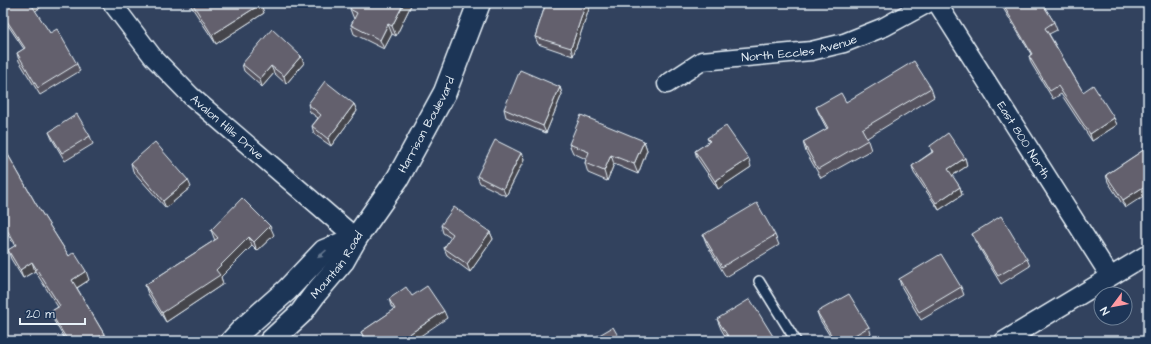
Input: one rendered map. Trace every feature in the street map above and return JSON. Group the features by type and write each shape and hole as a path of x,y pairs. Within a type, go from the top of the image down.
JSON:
{"street":[{"name":"Avalon Hills Drive","path":"112,3 153,57 192,96 356,238"},
{"name":"Harrison Boulevard","path":"356,238 398,178 445,92 479,3"},
{"name":"North Eccles Avenue","path":"668,84 702,61 811,51 844,43 884,27 928,3"},
{"name":"East 800 North","path":"937,3 1110,276"},
{"name":"Mountain Road","path":"232,341 243,329 287,290 324,251 356,238"},
{"name":"Mountain Road","path":"272,341 301,314 315,294 343,261 356,238"},
{"path":"1004,341 1148,254"}],"lane":[{"path":"759,281 796,341"}],"building":[{"path":"3,3 33,3 31,4 50,33 57,29 77,64 38,88 17,53 25,48 3,15"},
{"path":"192,3 260,3 261,4 212,35"},
{"path":"353,3 404,3 392,26 388,24 380,40 351,25 357,13 350,9"},
{"path":"546,3 586,3 571,48 535,37"},
{"path":"1002,3 1042,3 1054,22 1045,28 1083,92 1093,85 1114,118 1090,134 1058,86 1050,91 1029,56 1032,54"},
{"path":"272,29 301,56 284,76 271,66 260,79 242,64"},
{"path":"914,61 931,88 862,129 868,140 818,169 803,142 828,128 816,107 841,93 846,102"},
{"path":"520,70 560,87 543,126 504,109"},
{"path":"325,81 354,104 328,139 312,126 321,115 308,104"},
{"path":"77,114 90,136 62,153 49,132"},
{"path":"581,115 644,141 634,164 611,155 604,171 585,163 589,152 569,144"},
{"path":"726,126 749,159 715,181 695,151 710,141 707,138"},
{"path":"948,133 965,158 948,169 960,187 936,203 912,166 933,152 930,146"},
{"path":"495,140 521,153 503,189 477,176"},
{"path":"155,142 188,180 163,201 131,163"},
{"path":"3,146 36,204 69,256 74,252 86,271 72,280 104,334 93,341 68,341 50,312 60,306 32,262 20,270 8,250 16,245 3,223"},
{"path":"1148,147 1148,184 1123,200 1106,175"},
{"path":"242,198 270,226 254,242 249,237 216,270 220,275 162,313 145,285 218,238 211,230"},
{"path":"757,203 775,235 722,267 703,235"},
{"path":"454,207 490,232 467,264 444,248 453,234 441,225"},
{"path":"1001,216 1027,259 998,276 972,234"},
{"path":"941,254 961,287 919,312 899,279"},
{"path":"427,286 444,311 399,341 363,341 365,339 361,332 395,309 389,299 406,287 412,296"},
{"path":"849,294 869,327 844,341 835,341 817,312"},
{"path":"750,299 776,341 731,341 717,319"},
{"path":"613,327 621,341 589,341"},
{"path":"1148,335 1148,341 1138,341"}]}
